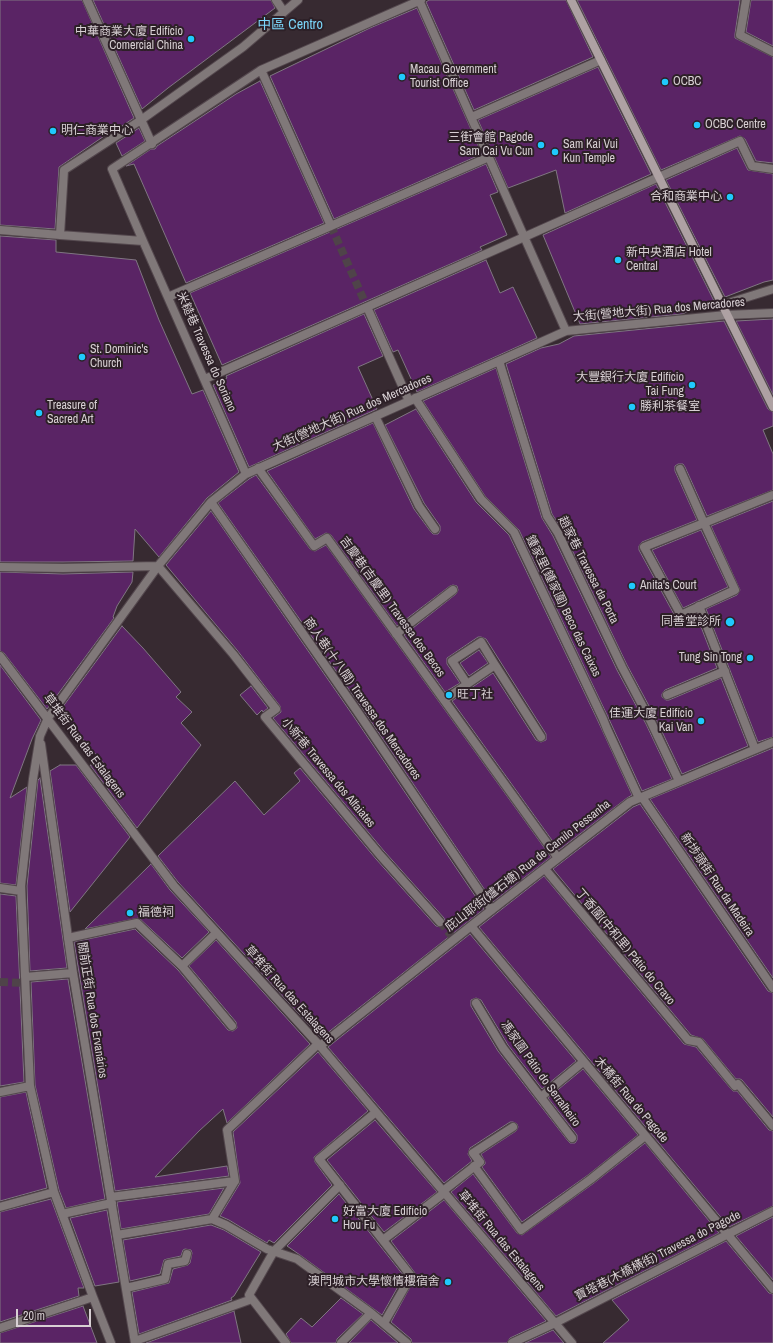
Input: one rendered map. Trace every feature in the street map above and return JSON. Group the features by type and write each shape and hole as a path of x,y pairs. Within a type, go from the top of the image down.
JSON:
{"main road":[{"path":"571,0 773,407"}],"street":[{"path":"87,0 152,144 261,70 420,0 566,331"},
{"path":"276,0 284,12"},
{"path":"60,235 64,170 141,120 243,47 298,0"},
{"path":"746,0 740,35 773,52"},
{"path":"472,117 601,60"},
{"path":"261,70 331,226"},
{"path":"205,379 740,141 752,166 773,169"},
{"name":"米糙巷 Travessa do Soriano","path":"152,144 112,170 246,474"},
{"path":"168,297 489,157"},
{"path":"0,230 143,241"},
{"name":"大街(營地大街) Rua dos Mercadores","path":"722,305 773,288"},
{"name":"鍾家里(鍾家圍) Beco das Caixas","path":"367,307 412,400 481,499 514,532 640,798"},
{"name":"大街(營地大街) Rua dos Mercadores","path":"111,1343 54,1192 30,1086 20,886 33,779 40,736 48,718 158,566 211,502 246,474 566,331 726,315 773,313"},
{"name":"趙家巷 Travessa da Porta","path":"499,361 548,516 558,533 622,667 651,722 679,781"},
{"path":"375,416 419,506 435,529"},
{"name":"吉慶巷(吉慶里) Travessa dos Becos","path":"258,468 314,546 327,538 558,858"},
{"path":"680,469 704,523 735,590 681,614 644,547 704,523 773,495"},
{"name":"商人巷(十八間) Travessa dos Mercadores","path":"211,502 492,910"},
{"path":"0,566 63,568 158,566"},
{"name":"小新巷 Travessa dos Alfaiates","path":"158,566 233,654 276,709 266,717 380,855 440,922"},
{"path":"396,634 453,590"},
{"path":"699,606 755,749"},
{"path":"467,684 452,661 481,642 541,737"},
{"name":"草堆街 Rua das Estalagens","path":"1,658 174,886 319,1045 572,1343"},
{"path":"444,700 495,665"},
{"path":"667,695 725,671"},
{"name":"關前正街 Rua dos Ervanários","path":"40,736 73,973 135,1342"},
{"name":"庇山耶街(爐石塘) Rua de Camilo Pessanha","path":"235,1181 227,1130 319,1045 630,802 773,742"},
{"name":"新埗頭街 Rua da Madeira","path":"640,798 773,988"},
{"name":"丁香圍(中和里) Pátio do Cravo","path":"545,869 688,1040 699,1042 735,1086 738,1084 773,1126"},
{"path":"0,888 21,891"},
{"path":"68,938 137,923 182,966 232,1026"},
{"name":"木橋街 Rua do Pagode","path":"471,926 773,1289"},
{"path":"182,966 216,933"},
{"path":"25,977 73,973"},
{"name":"馮家圍 Pátio do Serralheiro","path":"476,1003 503,1048 572,1138"},
{"path":"541,1097 583,1062"},
{"path":"0,1092 30,1086"},
{"path":"376,1112 319,1159 411,1276 384,1323"},
{"path":"383,1240 480,1162 474,1153 513,1127"},
{"path":"474,1166 521,1230 591,1179 646,1136"},
{"path":"62,1214 111,1200 235,1181"},
{"path":"212,1219 235,1181"},
{"path":"135,1342 250,1297 274,1251 340,1185"},
{"path":"0,1207 54,1192"},
{"name":"寶塔巷(木橋橫街) Travessa do Pagode","path":"512,1343 555,1323 773,1211"},
{"path":"117,1235 212,1219 226,1224 267,1249 297,1259 372,1313 407,1343"},
{"path":"126,1288 165,1279 168,1264 185,1260 187,1254"},
{"path":"0,1328 93,1297"},
{"path":"250,1297 286,1343"},
{"path":"341,1343 372,1313"}],"building":[{"path":"0,0 82,0 134,118 111,133 110,132 59,167 55,229 0,225"},
{"path":"93,0 271,0 275,8 142,109"},
{"path":"429,0 566,0 593,57 474,110 426,2"},
{"path":"577,0 740,0 735,38 773,57 773,163 756,161 745,139 740,136 661,170"},
{"path":"751,0 773,0 773,46 746,32"},
{"path":"417,8 482,154 334,219 270,76 370,28"},
{"path":"598,67 651,174 565,213 556,170 508,188 478,120"},
{"path":"260,81 324,223 186,283 134,164 126,166 151,149 155,149 157,146 236,94"},
{"path":"139,128 145,141 122,156 116,143"},
{"path":"737,148 748,170 773,174 773,280 725,297 666,180"},
{"path":"486,164 498,192 490,195 507,235 480,247 482,250 222,365 190,293"},
{"name":"新中央酒店 Hotel Central","path":"656,184 714,301 682,314 580,324 543,235"},
{"path":"0,236 56,240 56,252 136,260 159,320 192,394 203,390 239,472 207,498 159,557 135,529 133,561 0,562"},
{"path":"486,260 500,293 513,287 537,338 417,392 398,350 393,352 374,310"},
{"path":"364,314 383,356 358,367 377,409 249,467 213,385 227,378 226,376"},
{"path":"773,319 773,395 736,321"},
{"path":"724,321 768,409 773,412 773,426 763,430 773,454 773,490 707,516 685,467 683,464 678,464 675,466 675,471 697,520 642,542 639,546 639,550 676,618 678,620 683,620 696,614 717,668 665,690 662,697 669,700 721,678 748,746 682,774 656,719 627,665 563,531 552,514 506,364 541,348 559,344 574,336"},
{"path":"496,368 542,518 553,536 617,670 646,724 672,779 642,791 519,530 485,496 423,401"},
{"path":"416,409 476,502 509,535 632,795 559,850 452,701 493,673 536,740 541,742 546,740 546,734 486,639 478,637 447,658 447,664 460,683 445,692 404,635 456,594 458,590 457,586 450,586 397,626 331,535 326,533 315,539 267,471 373,423 414,509 431,532 433,534 438,534 440,531 440,526 424,503 385,425"},
{"path":"256,475 310,549 315,551 326,545 551,857 493,902 362,708 218,503"},
{"path":"773,501 773,737 758,742 706,609 737,595 740,590 711,526"},
{"path":"211,511 352,714 484,909 321,1038 178,882 158,856 235,781 264,815 300,781 294,773 300,768 376,859 436,926 442,927 445,924 445,921 444,918 384,851 273,718 281,712 280,706 237,650 166,565"},
{"path":"701,530 728,587 683,608 652,550"},
{"path":"0,572 63,574 133,572 132,582 117,606 113,617 114,618 47,709 4,653 0,651"},
{"path":"122,626 181,692 176,697 192,712 181,723 201,745 137,828 90,765 106,766 59,712"},
{"path":"479,650 488,663 469,676 460,663"},
{"path":"0,665 41,720 32,739 10,798 27,787 16,885 0,883"},
{"path":"251,686 268,708 263,712 262,710 257,715 240,695"},
{"path":"773,748 773,978 650,799"},
{"path":"60,765 76,765 130,837 70,912 50,771"},
{"path":"40,778 67,968 30,971 27,886 38,780"},
{"path":"640,804 768,991 773,993 773,1117 742,1080 736,1079 703,1039 691,1035 553,869 633,807"},
{"path":"151,864 170,890 209,932 182,958 139,918 85,929"},
{"path":"544,876 684,1044 696,1047 731,1089 733,1091 737,1091 769,1130 773,1131 773,1206 729,1227 479,927"},
{"path":"0,894 16,896 24,1082 0,1086"},
{"path":"135,929 178,970 228,1030 233,1031 237,1028 236,1022 189,966 216,940 310,1044 227,1123 223,1109 199,1131 155,1177 227,1166 229,1176 115,1191 74,942"},
{"path":"470,934 576,1061 542,1089 508,1045 481,1000 476,998 471,1000 471,1006 498,1051 568,1141 570,1143 575,1143 577,1140 577,1135 548,1098 583,1069 638,1135 588,1175 522,1222 482,1167 485,1162 481,1154 516,1131 518,1127 517,1124 510,1122 470,1148 468,1154 472,1161 444,1183 328,1047"},
{"path":"68,979 105,1199 66,1208 59,1190 35,1085 31,982"},
{"path":"318,1052 368,1111 314,1157 315,1162 332,1185 274,1243 269,1240 267,1243 220,1216 240,1183 233,1132"},
{"path":"26,1092 47,1188 0,1201 0,1097"},
{"path":"375,1120 437,1192 384,1232 327,1160"},
{"path":"645,1143 719,1233 556,1316 451,1192 473,1174 517,1233 522,1235 594,1183"},
{"path":"224,1188 209,1214 121,1229 117,1202"},
{"name":"好富大廈 Edifício Hou Fu","path":"339,1194 404,1276 382,1315 287,1246"},
{"path":"51,1199 84,1288 78,1288 79,1296 0,1322 0,1212"},
{"path":"444,1200 546,1321 510,1338 507,1343 412,1343 411,1339 391,1322 416,1276 391,1241"},
{"path":"107,1210 119,1282 95,1286 70,1218"},
{"path":"773,1217 773,1280 736,1236"},
{"path":"211,1225 224,1230 261,1252 234,1296 231,1298 232,1300 139,1334 132,1292 169,1283 173,1269 188,1265 190,1263 192,1253 191,1250 185,1249 183,1250 181,1256 164,1260 160,1274 130,1281 123,1240"},
{"path":"726,1241 769,1293 773,1294 773,1343 603,1343 629,1320 612,1300"},
{"path":"341,1298 363,1314 337,1339 336,1343 291,1343 286,1334 301,1318 312,1327"},
{"path":"83,1306 97,1343 0,1343 0,1333"},
{"path":"234,1311 241,1343 146,1343"},
{"path":"371,1320 398,1343 349,1343"},
{"path":"553,1330 564,1343 525,1343"}],"tunnel":[{"path":"331,226 367,307"},
{"path":"440,922 454,939"},
{"path":"0,982 25,983"}],"place":[{"name":"中華商業大廈 Edifício Comercial China","path":"191,39"},
{"name":"Macau Government Tourist Office","path":"402,77"},
{"name":"OCBC","path":"665,82"},
{"name":"OCBC Centre","path":"697,125"},
{"name":"明仁商業中心","path":"53,131"},
{"name":"三街會館 Pagode Sam Cai Vu Cun","path":"541,145"},
{"name":"Sam Kai Vui Kun Temple","path":"555,152"},
{"name":"合和商業中心","path":"730,197"},
{"name":"新中央酒店 Hotel Central","path":"618,260"},
{"name":"St. Dominic's Church","path":"82,357"},
{"name":"大豐銀行大廈 Edifício Tai Fung","path":"692,385"},
{"name":"勝利茶餐室","path":"632,407"},
{"name":"Treasure of Sacred Art","path":"39,413"},
{"name":"Anita's Court","path":"632,586"},
{"name":"同善堂診所","path":"730,622"},
{"name":"Tung Sin Tong","path":"750,658"},
{"name":"旺丁社","path":"449,695"},
{"name":"佳運大廈 Edifício Kai Van","path":"701,721"},
{"name":"福德祠","path":"130,913"},
{"name":"好富大廈 Edifício Hou Fu","path":"335,1219"},
{"name":"澳門城市大學懷情樓宿舍","path":"448,1282"}],"district":[{"name":"中區 Centro","path":"290,25"}]}
